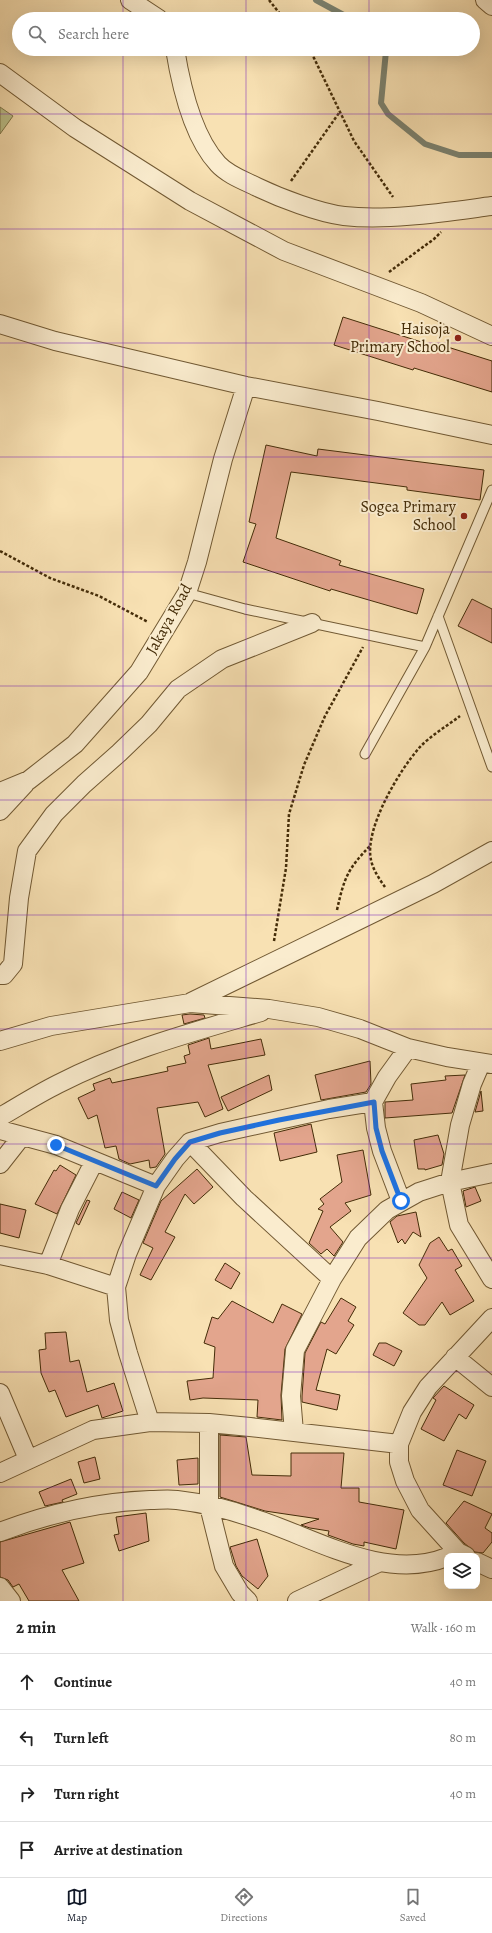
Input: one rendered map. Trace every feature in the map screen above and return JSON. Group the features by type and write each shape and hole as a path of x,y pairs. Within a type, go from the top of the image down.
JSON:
{"street":[{"path":"130,0 148,12"},
{"path":"485,0 492,6"},
{"path":"175,56 178,73 189,110 202,142 219,165 240,179 278,198 343,216 406,216 492,206"},
{"path":"0,73 75,128 190,201 284,251 421,303 491,334"},
{"path":"0,324 55,341 246,386 378,410 492,435"},
{"name":"Jakaya Road","path":"0,792 29,780 75,744 139,672 187,593 197,562 223,458 246,386"},
{"path":"0,976 4,975 13,964 18,898 27,851 54,814 149,724 178,690 222,659 312,623"},
{"path":"0,811 29,780"},
{"path":"190,1002 434,884 490,854"},
{"path":"0,1041 12,1036 63,1023 190,1002 269,1009 318,1018 353,1027 408,1048 487,1064 472,1084 460,1125 450,1182 459,1225 492,1279"},
{"path":"0,1117 58,1084 109,1061 174,1037 269,1009"},
{"path":"401,1201 382,1151 376,1128 374,1102 387,1077 408,1048"},
{"path":"150,1422 128,1354 119,1320 116,1287 127,1254 156,1186 175,1159 190,1142 220,1133 264,1123 374,1102"},
{"path":"0,1130 56,1145 94,1162 156,1186"},
{"path":"0,1164 22,1136"},
{"path":"190,1142 244,1198 332,1278"},
{"path":"48,1265 70,1209 94,1162"},
{"path":"294,1432 291,1396 295,1350 332,1278 358,1238 387,1210 419,1192 450,1182 492,1173"},
{"path":"0,1255 48,1265 116,1287"},
{"path":"453,1553 420,1510 405,1481 399,1462 399,1444 412,1412 428,1387 492,1318"},
{"path":"455,1357 492,1387"},
{"path":"0,1393 28,1459"},
{"path":"0,1472 93,1430 150,1422 209,1424 399,1444"},
{"path":"209,1424 209,1506 224,1566 240,1593 248,1601"},
{"path":"0,1532 60,1513 129,1501 176,1500 209,1506 258,1519 320,1544 380,1562 407,1565 444,1558"},
{"path":"297,1601 380,1562"},
{"path":"480,1564 492,1570"},
{"path":"0,1587 12,1601"}],"lane":[{"path":"365,754 425,647 492,490"},
{"path":"187,593 245,609 425,647"},
{"path":"438,616 492,767"}],"path":[{"path":"269,0 278,12"},
{"path":"312,56 354,141 406,216"},
{"path":"278,198 339,112"},
{"path":"372,285 434,239 462,210"},
{"path":"0,551 50,578 99,596 164,630"},
{"path":"270,963 286,868 290,814 304,765 325,716 369,635"},
{"path":"396,902 379,879 371,860 371,845 379,814 396,779 420,748 471,707"},
{"path":"334,933 337,909 343,883 354,863 371,845"}],"green space":[{"path":"0,107 13,116 0,134"}],"building":[{"path":"343,317 434,346 435,343 492,361 492,392 414,368 413,370 334,345"},
{"path":"266,445 317,456 318,449 484,470 480,500 407,490 407,487 291,472 276,538 341,561 339,565 424,589 417,614 331,589 330,591 243,562 256,524 249,522"},
{"path":"472,599 492,609 492,643 458,626"},
{"path":"182,1015 204,1015 205,1018 184,1024"},
{"path":"209,1038 211,1049 261,1039 265,1055 208,1065 223,1109 205,1117 198,1102 157,1108 165,1154 156,1167 150,1168 149,1160 130,1164 119,1159 116,1146 105,1148 97,1115 88,1119 78,1098 95,1090 93,1084 110,1078 112,1083 168,1071 167,1067 186,1063 184,1056 190,1054 188,1045"},
{"path":"370,1061 371,1084 366,1092 321,1100 315,1075"},
{"path":"269,1075 272,1090 228,1111 221,1097"},
{"path":"465,1075 452,1113 385,1118 385,1102 413,1100 411,1084 446,1080 445,1076"},
{"path":"481,1091 483,1111 475,1112"},
{"path":"311,1124 317,1152 280,1161 274,1133"},
{"path":"438,1135 444,1154 442,1165 425,1170 418,1169 414,1140"},
{"path":"363,1150 371,1195 345,1203 351,1211 330,1227 343,1242 334,1256 327,1249 321,1254 309,1243 323,1211 318,1209 324,1204 320,1199 342,1182 337,1155"},
{"path":"60,1165 76,1175 57,1214 35,1204 54,1170 56,1171"},
{"path":"197,1169 213,1187 194,1204 185,1194 165,1232 175,1237 151,1280 140,1275 153,1248 143,1243 161,1201"},
{"path":"475,1187 481,1201 466,1207 463,1191"},
{"path":"122,1192 139,1200 131,1218 114,1209"},
{"path":"87,1200 90,1201 79,1225 76,1223"},
{"path":"0,1204 26,1210 19,1238 0,1233"},
{"path":"416,1212 421,1237 413,1232 405,1244 402,1239 398,1243 390,1222 397,1216"},
{"path":"439,1237 448,1251 452,1249 462,1266 455,1270 474,1301 450,1315 442,1302 425,1325 419,1325 403,1313 427,1278 419,1265 430,1243"},
{"path":"225,1263 240,1273 231,1289 215,1280"},
{"path":"341,1298 356,1307 348,1321 354,1325 336,1354 327,1349 316,1390 340,1395 337,1410 302,1402 302,1396 305,1353 321,1322 325,1324"},
{"path":"232,1301 273,1323 282,1304 302,1314 285,1349 281,1395 282,1420 257,1417 258,1400 203,1398 190,1400 187,1381 213,1378 215,1347 204,1343 212,1317 218,1319"},
{"path":"66,1332 70,1362 79,1360 87,1392 114,1383 123,1411 102,1418 98,1405 66,1417 55,1390 49,1392 41,1373 39,1350 46,1349 45,1333"},
{"path":"379,1343 386,1343 402,1351 394,1366 373,1355"},
{"path":"444,1386 474,1405 466,1419 459,1414 444,1441 421,1429 436,1400 433,1398"},
{"path":"220,1435 246,1437 252,1475 291,1476 291,1453 344,1453 341,1488 359,1488 359,1502 404,1510 396,1549 364,1542 364,1546 353,1544 328,1535 329,1531 301,1525 319,1519 265,1511 220,1497"},
{"path":"457,1450 486,1461 472,1496 443,1485"},
{"path":"95,1457 100,1479 84,1483 78,1462"},
{"path":"198,1458 198,1484 179,1485 177,1460"},
{"path":"71,1479 77,1494 62,1500 63,1502 45,1506 39,1492"},
{"path":"464,1501 492,1514 485,1528 492,1533 492,1542 483,1553 475,1552 464,1543 446,1523"},
{"path":"146,1513 149,1541 119,1551 114,1535 119,1534 116,1517"},
{"path":"70,1522 84,1563 62,1570 79,1601 29,1601 19,1584 13,1587 8,1580 0,1577 0,1542"},
{"path":"257,1539 268,1576 258,1589 242,1576 236,1566 230,1547"}],"waterway":[{"path":"316,0 338,12"},
{"path":"386,56 381,103 388,114 425,144 459,155 492,155"}],"place":[{"name":"Haisoja Primary School","path":"458,338"},
{"name":"Sogea Primary School","path":"464,516"}],"route":[{"path":"56,1145 94,1162 156,1186 175,1159 190,1142 220,1133 329,1109 374,1102 376,1128 382,1151 401,1201"}]}
